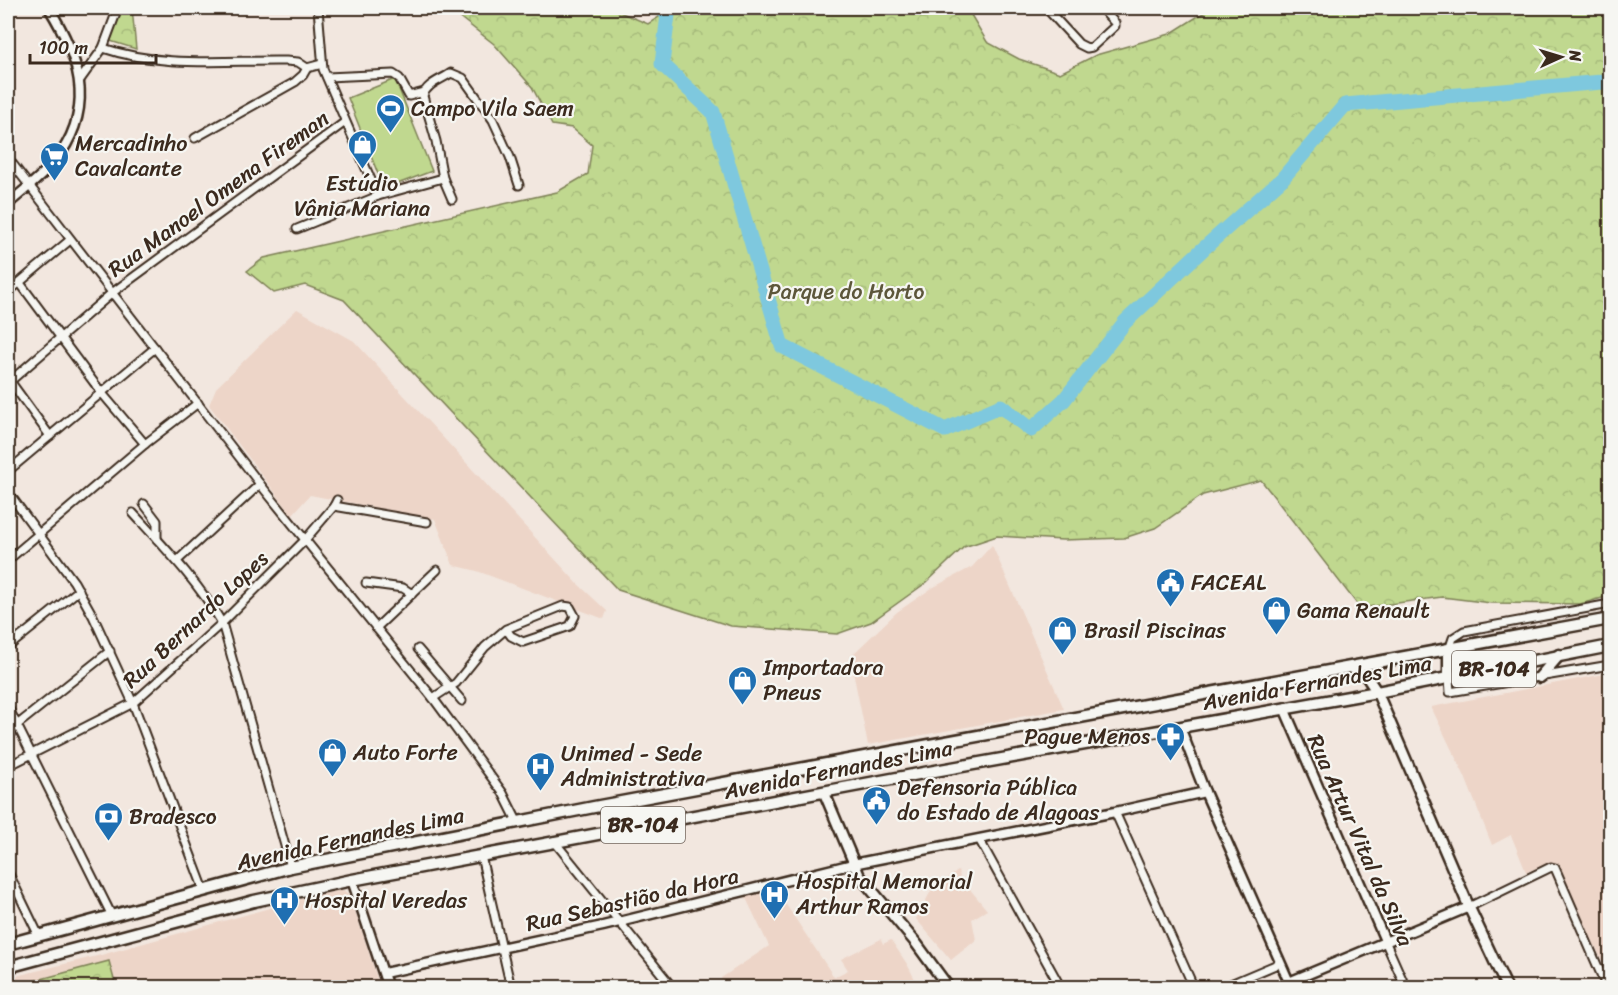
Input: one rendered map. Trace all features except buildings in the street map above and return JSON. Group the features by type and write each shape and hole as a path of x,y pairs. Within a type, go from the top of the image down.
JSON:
{"highway":[{"name":"Avenida Fernandes Lima","path":"8,944 291,867 1611,619"},
{"name":"Avenida Fernandes Lima","path":"8,967 254,901 352,879 1377,692 1611,646"},
{"path":"1449,650 1449,678"},
{"path":"1540,677 1559,655"}],"main road":[{"path":"1350,667 1367,677 1377,692 1469,907 1507,987"},
{"path":"824,792 859,875 916,943 949,987"}],"street":[{"path":"8,204 48,168 68,140 80,104 80,80 73,55 49,8"},
{"path":"80,80 103,48 118,8"},
{"path":"318,8 322,64 378,196"},
{"path":"1046,8 1079,44 1087,48 1092,47 1113,29 1115,23 1101,8"},
{"path":"103,48 157,60 286,61 298,62 307,68"},
{"path":"195,138 295,82 307,68 322,64"},
{"path":"327,77 393,74 398,76 409,96 424,92 429,86 448,75 454,74 463,78 493,120 510,157 519,185"},
{"path":"424,92 443,178 452,199"},
{"name":"Rua Manoel Omena Fireman","path":"9,382 112,293 345,122"},
{"path":"8,158 260,484 433,698 503,793 518,823"},
{"path":"297,229 378,196 443,178"},
{"path":"8,292 70,240"},
{"path":"20,283 101,392 145,444"},
{"path":"8,471 155,348"},
{"path":"9,382 50,436"},
{"path":"8,560 145,444 198,403"},
{"path":"177,561 260,484"},
{"path":"8,492 79,590 110,651 133,703 204,890"},
{"name":"Rua Bernardo Lopes","path":"8,766 133,703 222,623 305,540 336,503 427,522"},
{"path":"144,504 157,521 157,539"},
{"path":"132,513 177,561 222,623 291,867"},
{"path":"376,628 437,570"},
{"path":"366,583 403,588 412,594"},
{"path":"8,647 79,590"},
{"name":"Avenida Fernandes Lima","path":"1449,650 1453,638 1464,631 1611,604"},
{"path":"433,698 459,680 485,647 506,629 563,606 570,607 574,613 574,620 570,626 523,642 511,636 506,629"},
{"path":"418,650 462,701"},
{"path":"17,725 110,651"},
{"name":"Avenida Fernandes Lima","path":"1449,678 1450,692 1611,665"},
{"path":"8,707 111,916"},
{"name":"Rua Artur Vital da Silva","path":"1284,708 1406,987"},
{"path":"1180,727 1205,792 1290,985 1469,907 1551,867 1557,869 1607,987"},
{"name":"Rua Sebastião da Hora","path":"384,973 620,922 854,864 1205,792"},
{"path":"1115,812 1194,987"},
{"path":"980,839 1061,987"},
{"path":"554,841 674,987"},
{"path":"482,856 511,987"},
{"path":"8,872 39,936"},
{"path":"352,879 388,987"},
{"path":"1221,987 1280,963"}],"shaded area":[{"path":"297,309 354,341 578,584 607,611 604,619 477,571 453,565 435,519 310,495 292,515 209,405 216,388"},
{"path":"992,545 1064,709 868,745 850,657 897,612 932,588 972,567"},
{"path":"1610,673 1610,978 1560,870 1548,864 1526,872 1511,835 1492,845 1465,777 1431,707"},
{"path":"958,871 960,877 987,910 972,919 976,940 951,960 916,919 932,889"},
{"name":"Hospital Veredas","path":"343,890 350,895 380,987 8,988 8,978 101,955 320,894"},
{"name":"Hospital Memorial Arthur Ramos","path":"777,891 834,977 848,970 841,959 881,939 883,944 891,940 919,987 724,988 721,978 769,946 743,892"}],"green space":[{"path":"120,8 132,8 136,49 107,40"},
{"name":"Parque do Horto","path":"409,8 610,8 648,24 673,8 967,8 987,42 1019,59 1060,73 1096,55 1170,34 1211,8 1610,8 1610,596 1580,604 1491,603 1442,597 1360,608 1261,480 1203,495 1155,528 1124,538 1063,540 997,536 964,547 927,582 871,622 837,634 731,626 618,590 344,300 305,285 274,293 247,271 264,258 557,192 588,174 592,145 572,128 552,125 532,87 494,44 458,16 410,10"},
{"name":"Campo Vila Saem","path":"395,79 432,171 384,189 348,98"},
{"path":"109,961 116,987 11,987"}],"waterway":[{"path":"661,8 668,15 662,64 713,112 782,346 945,430 1001,406 1031,430 1064,400 1125,322 1282,179 1345,105 1602,82 1610,84"}],"place":[{"name":"Campo Vila Saem","path":"390,134"},
{"name":"Estúdio Vânia Mariana","path":"362,170"},
{"name":"Mercadinho Cavalcante","path":"54,182"},
{"name":"FACEAL","path":"1170,608"},
{"name":"Gama Renault","path":"1276,636"},
{"name":"Brasil Piscinas","path":"1063,656"},
{"name":"Importadora Pneus","path":"742,706"},
{"name":"Pague Menos","path":"1171,762"},
{"name":"Auto Forte","path":"332,778"},
{"name":"Unimed - Sede Administrativa","path":"540,792"},
{"name":"Defensoria Pública do Estado de Alagoas","path":"876,826"},
{"name":"Bradesco","path":"108,842"},
{"name":"Hospital Memorial Arthur Ramos","path":"775,920"},
{"name":"Hospital Veredas","path":"284,926"}]}
